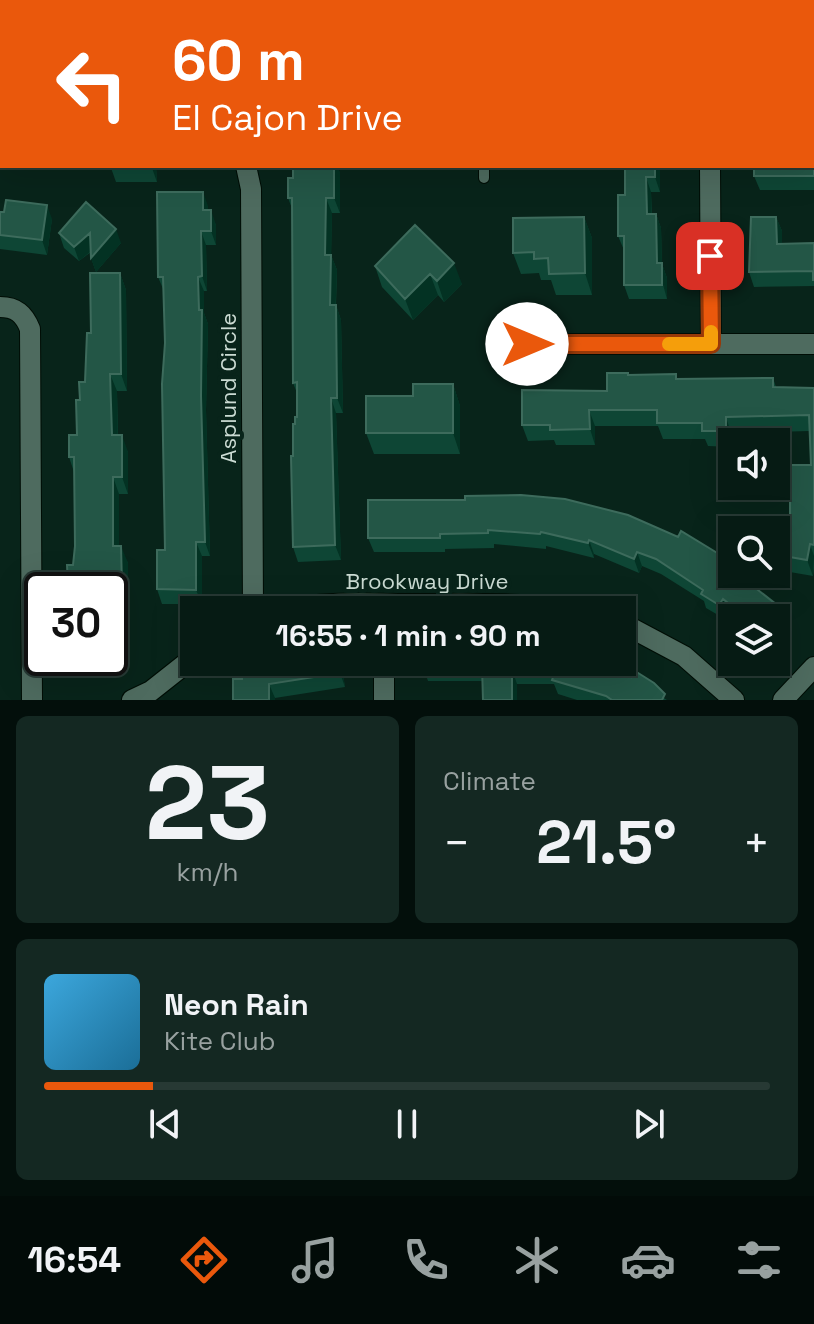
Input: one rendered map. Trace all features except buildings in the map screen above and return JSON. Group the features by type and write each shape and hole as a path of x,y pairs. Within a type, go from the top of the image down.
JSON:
{"street":[{"name":"Asplund Circle","path":"246,168 251,189 253,596"},
{"path":"710,168 711,344"},
{"path":"0,307 16,310 30,329 32,700"},
{"path":"496,344 814,344"},
{"path":"636,630 684,656 734,700"},
{"path":"783,700 814,667"},
{"path":"132,700 151,691 180,668"},
{"path":"384,676 384,700"}],"slow traffic":[{"path":"669,344 711,344 711,332"}],"route":[{"path":"527,344 711,344 710,256"}]}
